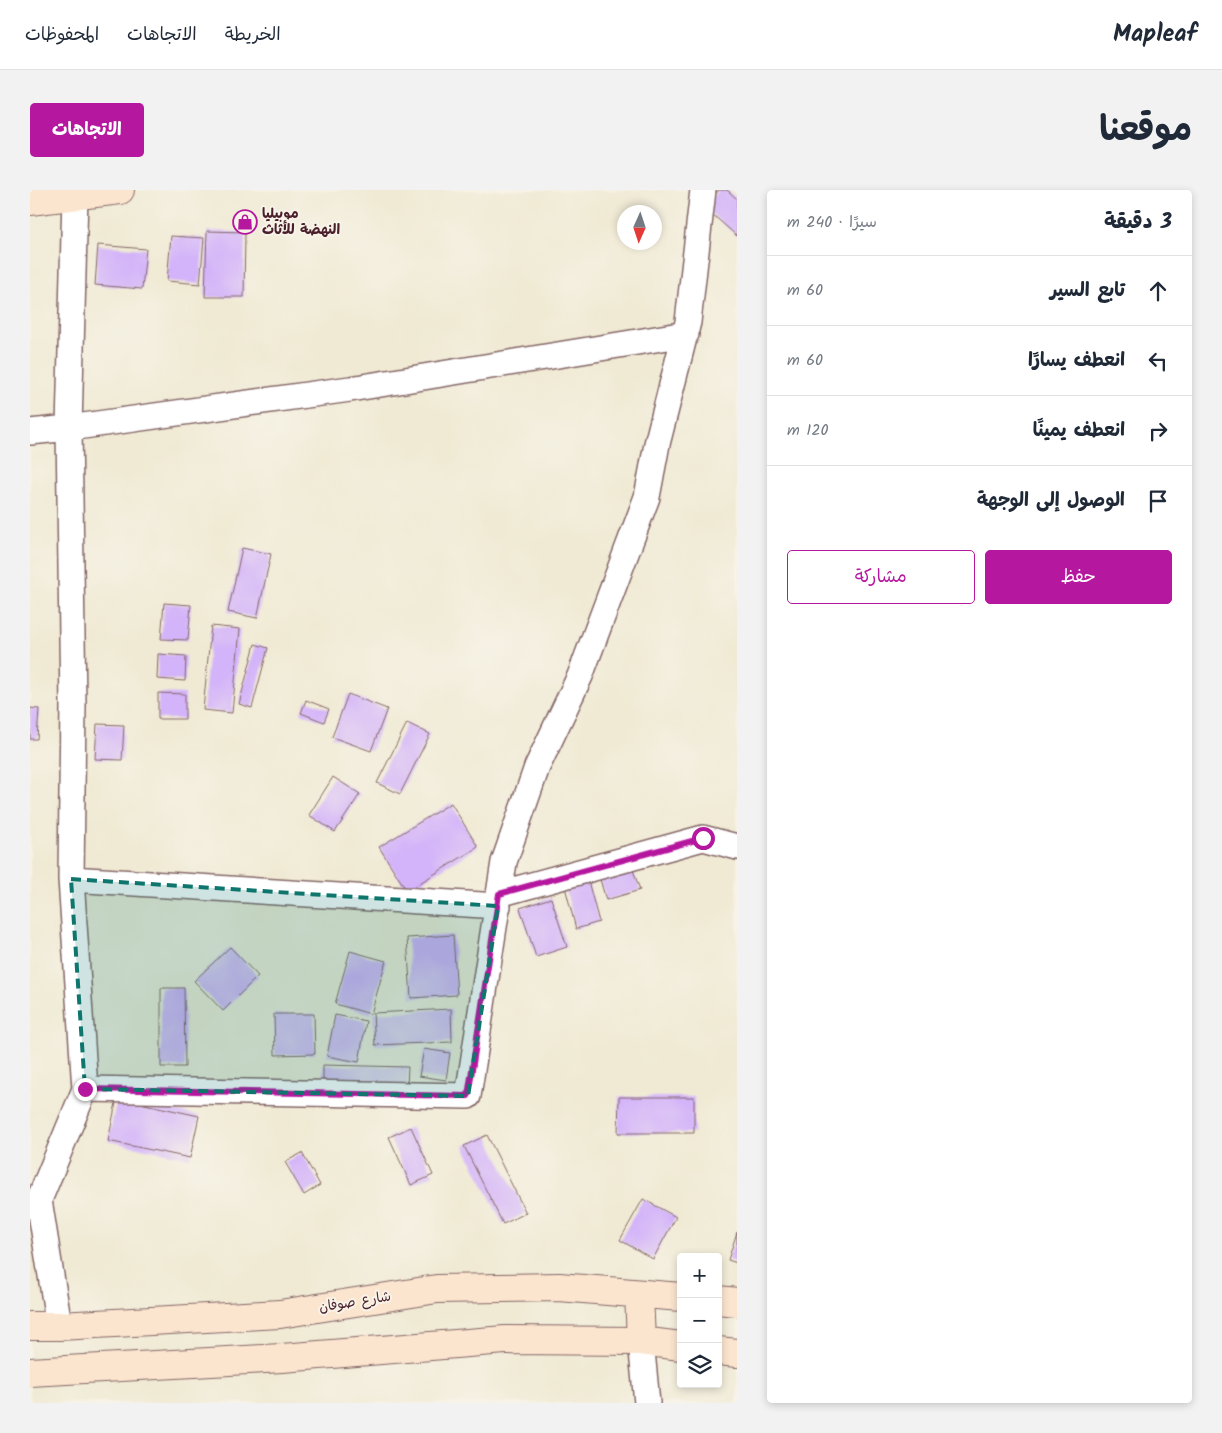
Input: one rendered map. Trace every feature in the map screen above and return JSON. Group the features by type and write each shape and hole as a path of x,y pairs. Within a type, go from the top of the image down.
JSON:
{"street":[{"path":"30,200 120,190"},
{"path":"85,1089 468,1096 504,862 537,767 580,676 646,497 657,444 686,334 703,190"},
{"path":"59,1326 39,1200 85,1089 71,879 70,428 75,195"},
{"path":"30,432 350,390 686,334"},
{"path":"71,879 498,900 703,838 737,847"},
{"name":"شارع صوفان","path":"30,1326 280,1314 437,1289 559,1287 677,1297"},
{"path":"639,1294 647,1403"},
{"path":"722,1300 737,1302"},
{"path":"30,1372 282,1358 505,1340 641,1341 677,1346"},
{"path":"722,1351 737,1353"}],"highlighted area":[{"path":"71,879 498,906 468,1096 85,1089"}],"building":[{"path":"719,190 727,190 737,199 737,236 704,207"},
{"path":"207,231 245,232 244,297 205,297"},
{"path":"171,236 204,238 200,284 167,281"},
{"path":"98,245 146,249 142,289 95,285"},
{"path":"242,548 271,554 257,618 228,612"},
{"path":"164,603 191,605 188,640 161,639"},
{"path":"211,626 240,629 232,713 203,710"},
{"path":"255,644 268,648 252,708 239,704"},
{"path":"158,654 186,656 185,681 157,679"},
{"path":"158,693 185,694 185,719 158,719"},
{"path":"348,694 387,709 371,751 332,737"},
{"path":"306,700 329,709 324,722 301,713"},
{"path":"30,708 39,709 37,739 30,739"},
{"path":"407,723 430,734 400,794 377,783"},
{"path":"97,724 124,725 122,760 95,759"},
{"path":"333,777 360,794 335,832 309,815"},
{"path":"451,803 478,847 407,891 379,847"},
{"path":"632,867 640,890 606,900 599,876"},
{"path":"588,881 599,922 576,929 565,887"},
{"path":"551,898 567,947 536,957 520,908"},
{"path":"453,935 457,995 411,998 407,938"},
{"path":"230,947 258,976 223,1011 194,981"},
{"path":"350,951 386,961 371,1014 335,1004"},
{"path":"161,988 184,988 185,1067 161,1067"},
{"path":"451,1009 452,1042 375,1045 373,1013"},
{"path":"274,1014 314,1014 315,1054 275,1055"},
{"path":"335,1015 366,1021 359,1062 327,1056"},
{"path":"424,1049 450,1053 446,1080 419,1076"},
{"path":"323,1065 408,1067 407,1086 323,1084"},
{"path":"619,1097 694,1097 694,1133 618,1133"},
{"path":"117,1098 199,1116 190,1158 108,1141"},
{"path":"411,1127 433,1175 411,1185 389,1137"},
{"path":"487,1135 526,1213 503,1224 464,1146"},
{"path":"302,1153 320,1185 304,1195 285,1162"},
{"path":"643,1199 676,1217 653,1259 620,1240"},
{"path":"737,1232 737,1263 728,1260"}],"place":[{"name":"موبيليا النهضة للأثاث","path":"245,222"}],"route":[{"path":"85,1089 468,1096 499,894 703,838"}]}
